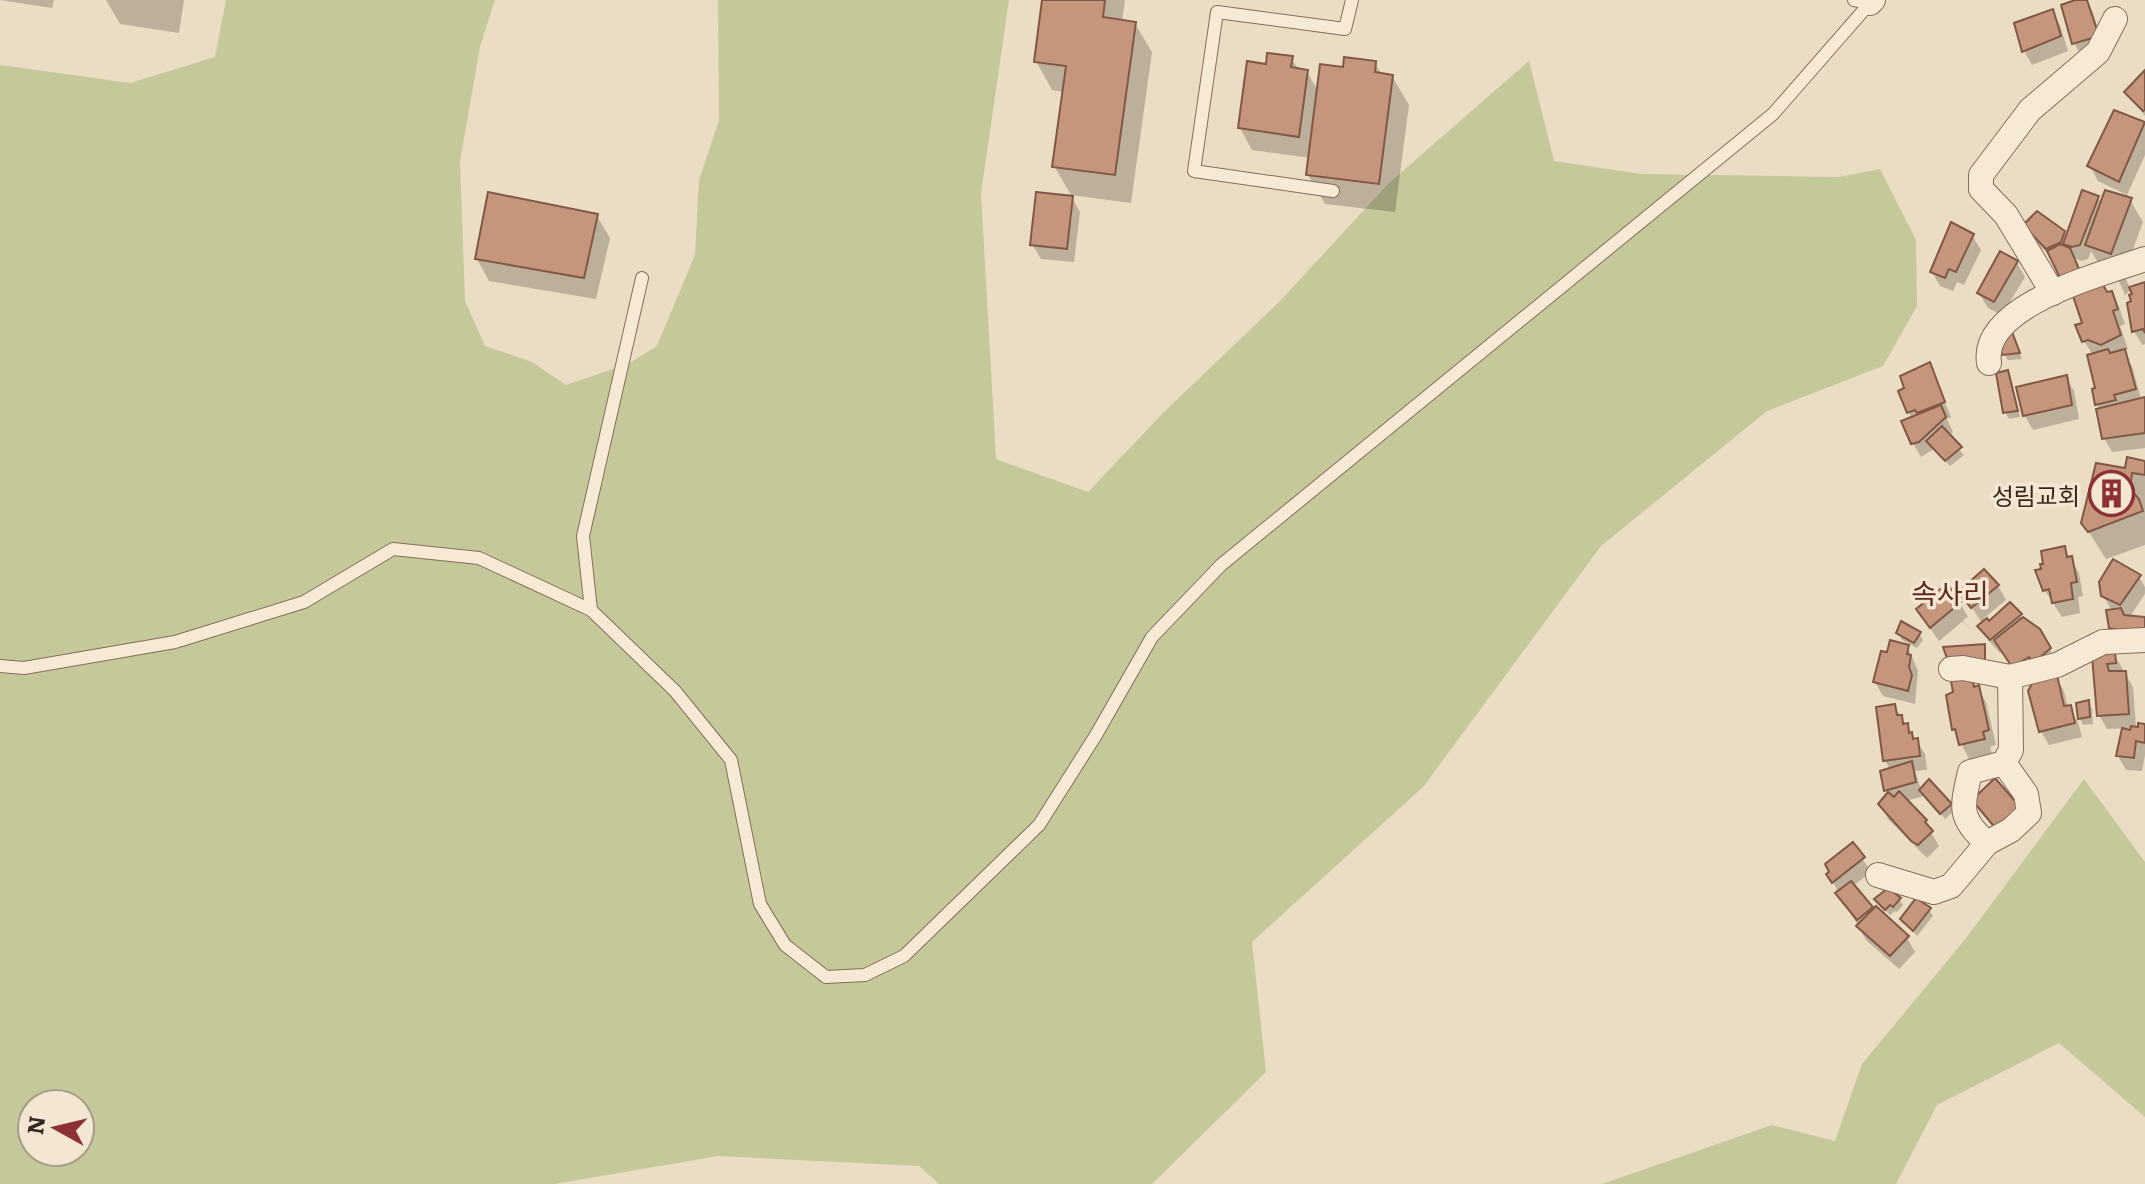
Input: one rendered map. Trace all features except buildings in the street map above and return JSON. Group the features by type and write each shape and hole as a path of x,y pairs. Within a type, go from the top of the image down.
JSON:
{"street":[{"path":"2053,293 2006,215 1981,189 1981,175 2030,110 2098,52 2115,19"},
{"path":"1989,363 1987,352 2006,320 2053,293 2145,259"},
{"path":"1951,669 1963,668 2010,677 2057,665 2103,642 2145,640"},
{"path":"1987,843 1973,831 1962,807 1970,772 2004,763 2011,750 2010,677"},
{"path":"1878,875 1934,892 1951,886 1987,843 2011,830 2029,813 2026,794 2004,763"}],"lane":[{"path":"1333,191 1194,171 1217,12 1345,29 1352,0"},
{"path":"0,666 24,668 175,642 304,602 393,549 479,558 591,610 675,691 731,760 760,904 785,945 826,977 865,975 904,956 1039,825 1096,735 1152,637 1221,565 1773,114 1866,1"},
{"path":"591,610 583,536 642,278"}],"green space":[{"path":"226,0 495,0 480,47 460,161 465,301 485,346 532,362 566,385 628,364 657,346 695,255 699,180 719,120 718,0 1009,0 981,193 996,459 1088,492 1163,413 1279,302 1389,183 1529,61 1554,161 1641,174 1839,177 1880,169 1916,240 1917,306 1883,366 1767,411 1601,546 1423,787 1252,942 1266,1072 1152,1184 939,1184 919,1166 718,1156 555,1184 0,1184 0,65 130,83 215,57"},
{"path":"2084,779 2145,862 2145,1117 2059,1043 1937,1105 1896,1184 1602,1184 1772,1125 1835,1141 1862,1064 1967,937"}],"place":[{"name":"성림교회","path":"2111,494"}],"district":[{"name":"속사리","path":"1950,592"}]}
